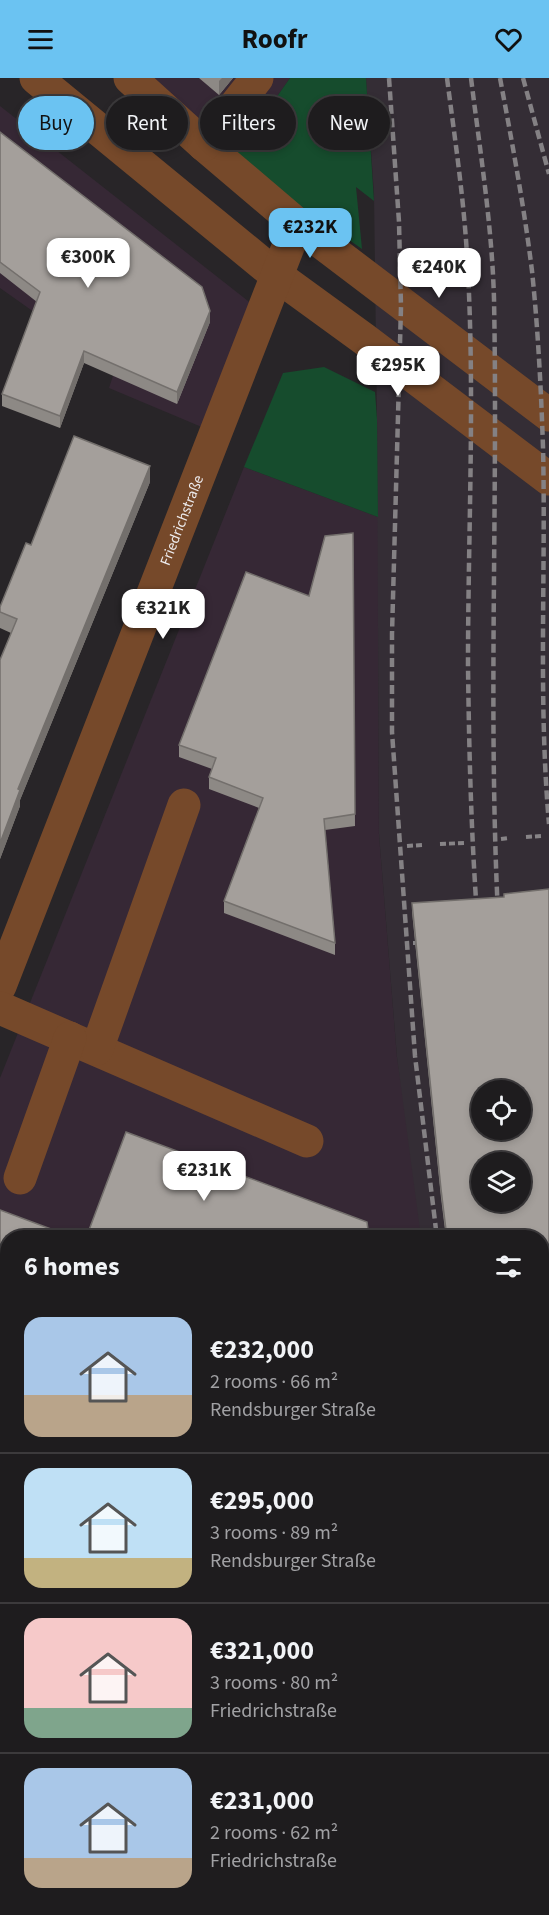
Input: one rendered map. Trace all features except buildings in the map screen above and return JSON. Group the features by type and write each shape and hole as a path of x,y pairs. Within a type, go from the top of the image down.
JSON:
{"street":[{"path":"36,78 276,275 549,479"},
{"path":"130,78 200,141"},
{"path":"242,96 256,78"},
{"path":"210,150 297,224 549,415"},
{"name":"Friedrichstraße","path":"0,986 297,224"},
{"path":"20,1178 83,1043 184,805"},
{"path":"0,1008 307,1141"}],"path":[{"path":"526,837 542,836"},
{"path":"501,838 509,838"},
{"path":"440,844 464,843"},
{"path":"406,846 422,845"}],"shaded area":[{"path":"145,78 290,78 277,96 200,96 200,129 188,118 188,96 165,96"},
{"path":"366,78 549,78 549,1230 420,1230 397,1057 379,834 377,419 374,193 371,150 390,150 390,96 367,96"},
{"path":"0,106 18,120 18,150 56,150 262,312 216,433 109,388 122,349 34,312 0,288"},
{"path":"223,150 239,150 233,159"},
{"path":"244,467 378,517 379,834 397,1057 424,1230 0,1230 0,1078"}],"green space":[{"path":"290,78 366,78 367,96 308,96 308,150 371,150 374,201 356,187 362,249 233,159 239,150 296,150 296,96 277,96"},
{"path":"324,367 375,392 378,517 244,467 283,373"}],"railway":[{"path":"389,78 399,222 401,307 392,634 392,732 415,1056 436,1230"},
{"path":"447,78 466,240 471,346 468,665 477,914"},
{"path":"471,78 488,216 494,299 493,683 498,914"},
{"path":"500,78 525,222 538,337 544,494 544,730 549,824"},
{"path":"523,78 549,174"}]}
